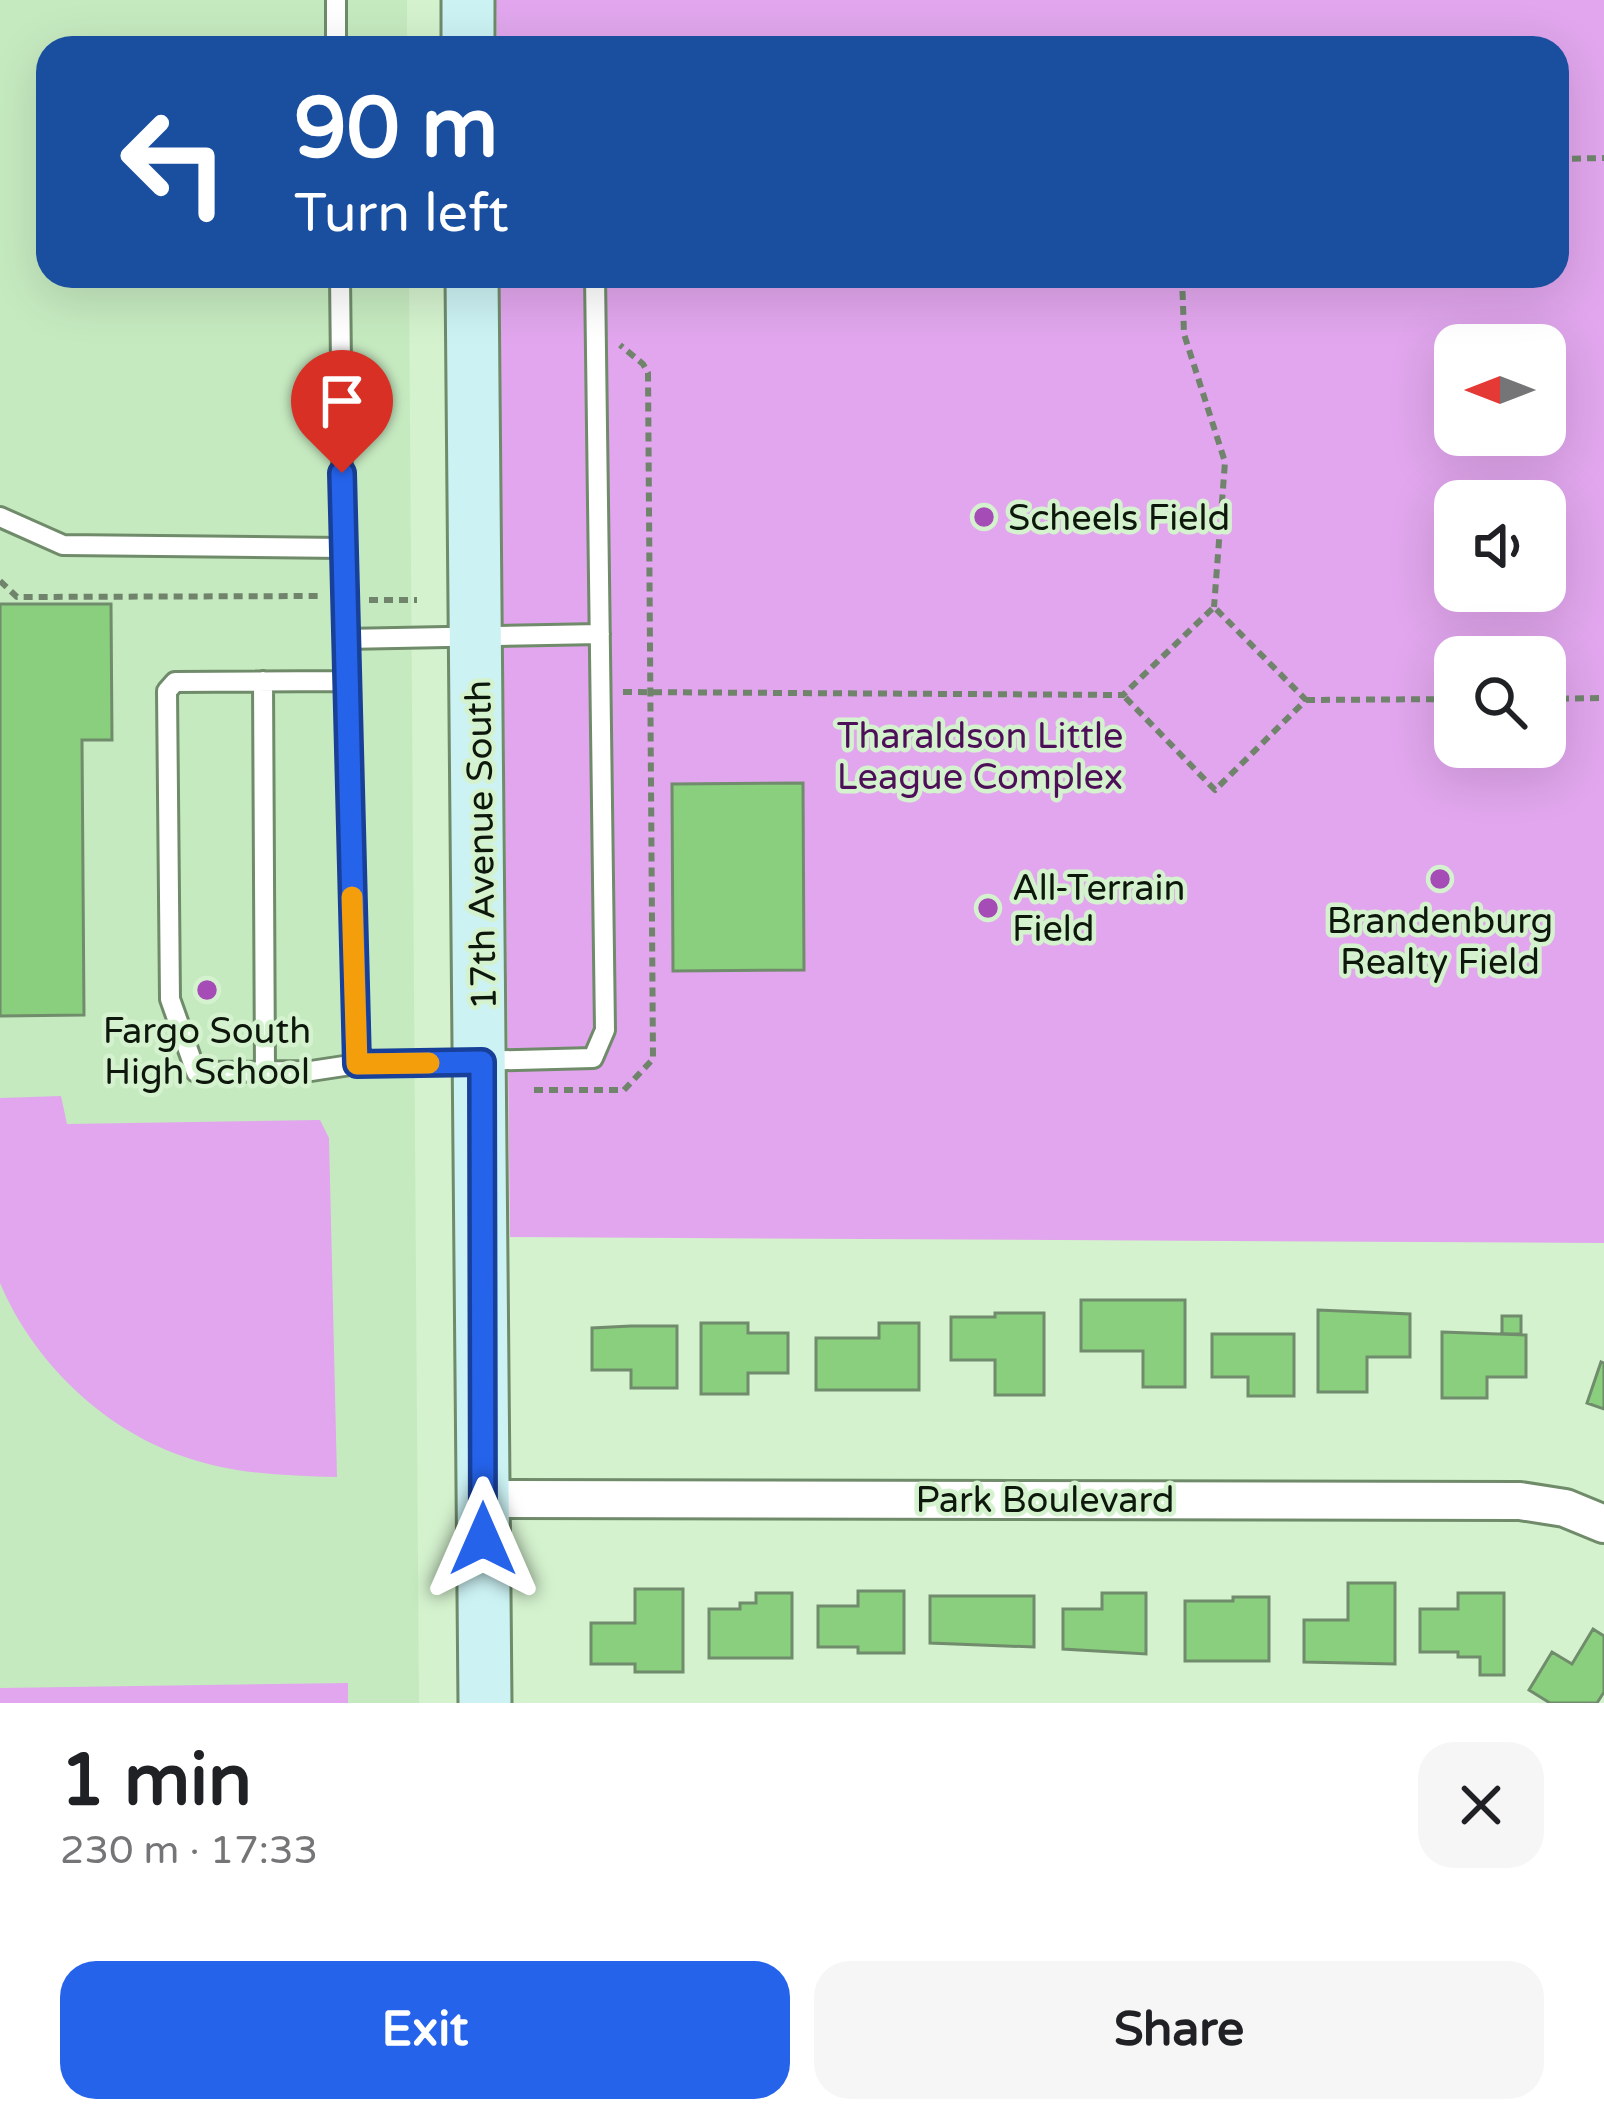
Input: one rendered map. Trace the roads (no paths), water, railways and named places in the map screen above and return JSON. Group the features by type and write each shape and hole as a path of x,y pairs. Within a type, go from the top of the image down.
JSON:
{"street":[{"path":"468,0 468,36"},
{"name":"17th Avenue South","path":"472,288 485,1703"},
{"name":"Park Boulevard","path":"483,1499 1520,1501 1565,1508 1604,1524"}],"lane":[{"path":"336,0 336,36"},
{"path":"340,288 344,681 357,1064"},
{"path":"344,681 175,682 167,691 170,999 196,1072 593,1058 605,1030 595,288"},
{"path":"0,518 63,545 343,548"},
{"path":"345,639 600,634"},
{"path":"262,681 265,1072"}],"place":[{"name":"Scheels Field","path":"984,517"},
{"name":"Brandenburg Realty Field","path":"1440,879"},
{"name":"All-Terrain Field","path":"988,908"},
{"name":"Fargo South High School","path":"207,990"}],"park label":[{"name":"Tharaldson Little League Complex","path":"980,756"}]}
